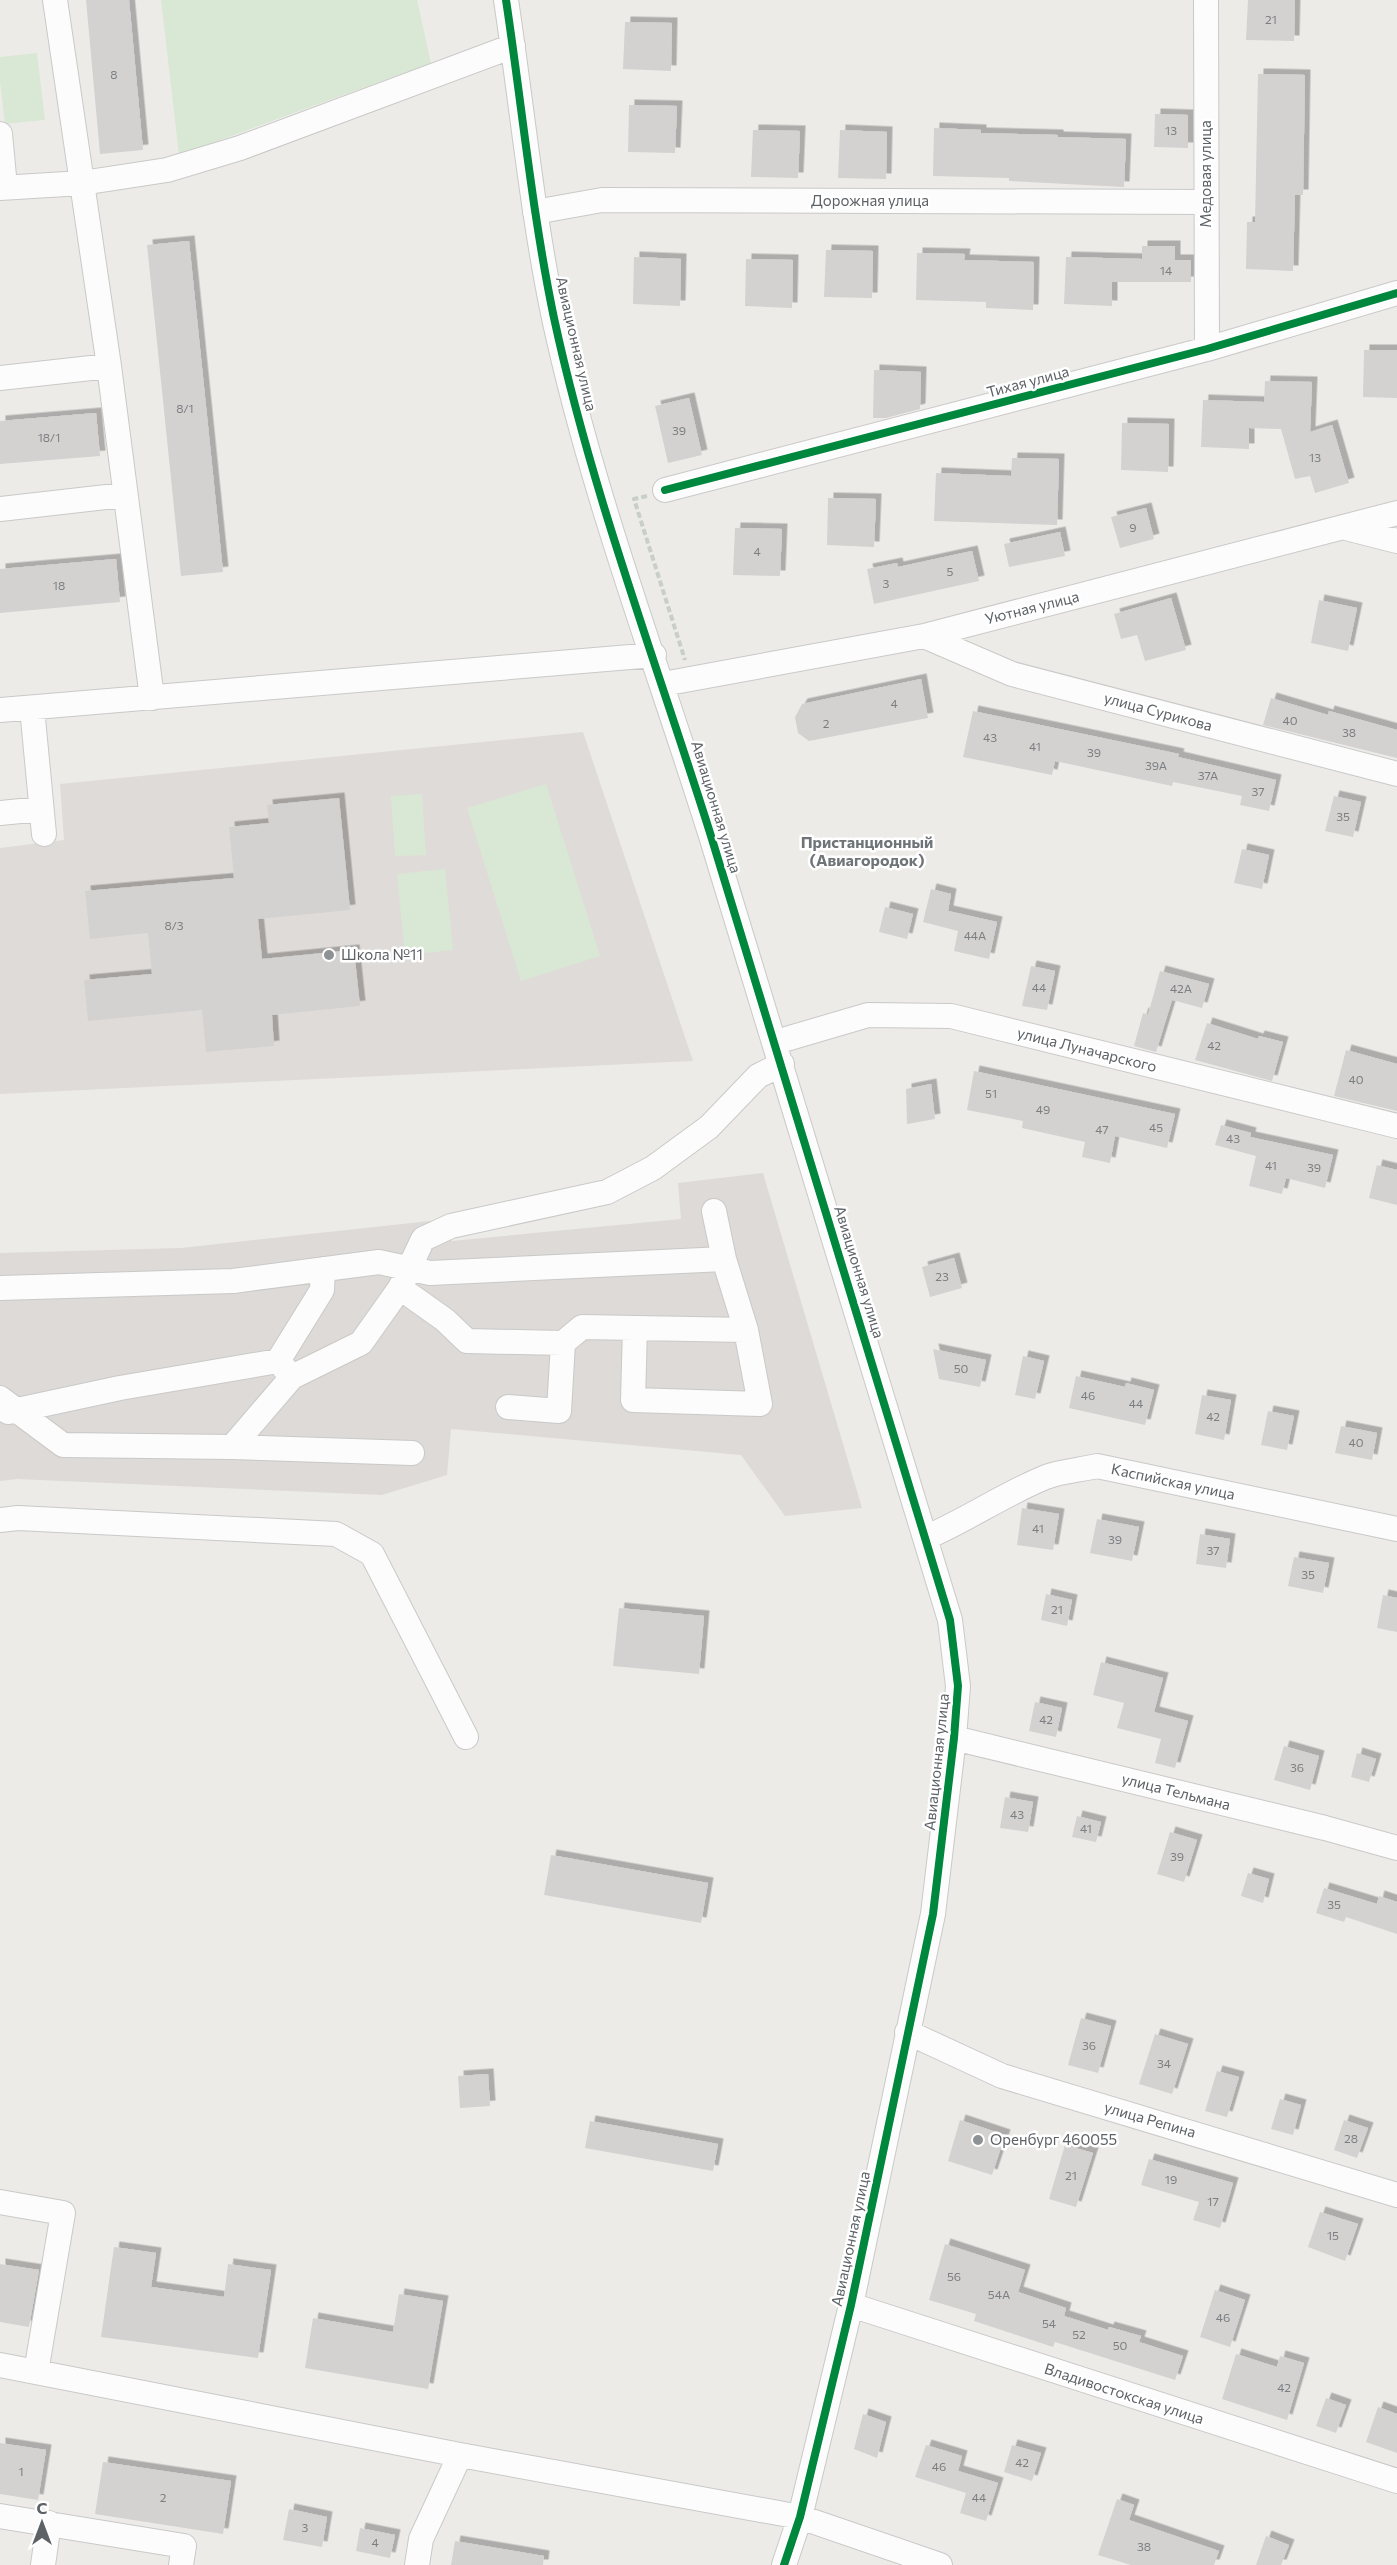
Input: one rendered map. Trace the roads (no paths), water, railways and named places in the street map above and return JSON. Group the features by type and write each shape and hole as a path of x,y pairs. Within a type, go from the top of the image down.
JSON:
{"street":[{"path":"55,0 109,366 152,698"},
{"name":"Авиационная улица","path":"507,0 535,212 554,316 576,408 617,552 654,655 779,1053 950,1620 958,1686 933,1914 851,2305 800,2517 784,2565"},
{"name":"Медовая улица","path":"1206,0 1207,349"},
{"path":"0,134 2,188 82,183 167,170 240,148 513,46"},
{"name":"Дорожная улица","path":"535,212 602,200 1206,202"},
{"name":"Тихая улица","path":"664,490 1207,349 1397,293"},
{"path":"0,378 109,366"},
{"path":"0,509 124,495"},
{"name":"Уютная улица","path":"663,684 924,636 1397,513"},
{"path":"1343,528 1397,541"},
{"name":"улица Сурикова","path":"924,636 1012,674 1397,774"},
{"path":"0,710 654,655"},
{"path":"32,708 44,834"},
{"path":"0,813 41,808"},
{"name":"улица Луначарского","path":"285,1369 361,1343 405,1278 423,1239 451,1226 607,1192 653,1168 708,1127 779,1053 868,1015 951,1016 1397,1126"},
{"path":"635,1328 633,1400 760,1404 746,1330 724,1258 714,1211"},
{"path":"405,1278 430,1274 724,1258"},
{"path":"0,1288 233,1281 379,1262 405,1278 467,1341 563,1343 582,1327 746,1330"},
{"path":"232,1447 285,1369 322,1290 323,1269"},
{"path":"508,1407 558,1411 563,1343"},
{"path":"6,1408 120,1388 285,1369"},
{"path":"6,1408 63,1445 232,1447 412,1453"},
{"name":"Каспийская улица","path":"925,1538 953,1526 1006,1494 1049,1476 1097,1466 1397,1529"},
{"path":"0,1520 18,1518 336,1534 372,1554 466,1737"},
{"name":"улица Тельмана","path":"954,1738 1325,1828 1397,1848"},
{"name":"улица Репина","path":"907,2032 1002,2076 1397,2195"},
{"path":"0,2202 63,2213 36,2372"},
{"name":"Владивостокская улица","path":"851,2305 1397,2481"},
{"path":"0,2365 460,2455 800,2517 940,2565"},
{"path":"417,2565 421,2539 460,2455"},
{"path":"0,2516 184,2546 181,2565"},
{"path":"43,2565 49,2523"}],"place":[{"name":"Школа №11","path":"329,955"},
{"name":"Оренбург 460055","path":"978,2140"}],"district":[{"name":"Пристанционный (Авиагородок)","path":"867,851"}]}
